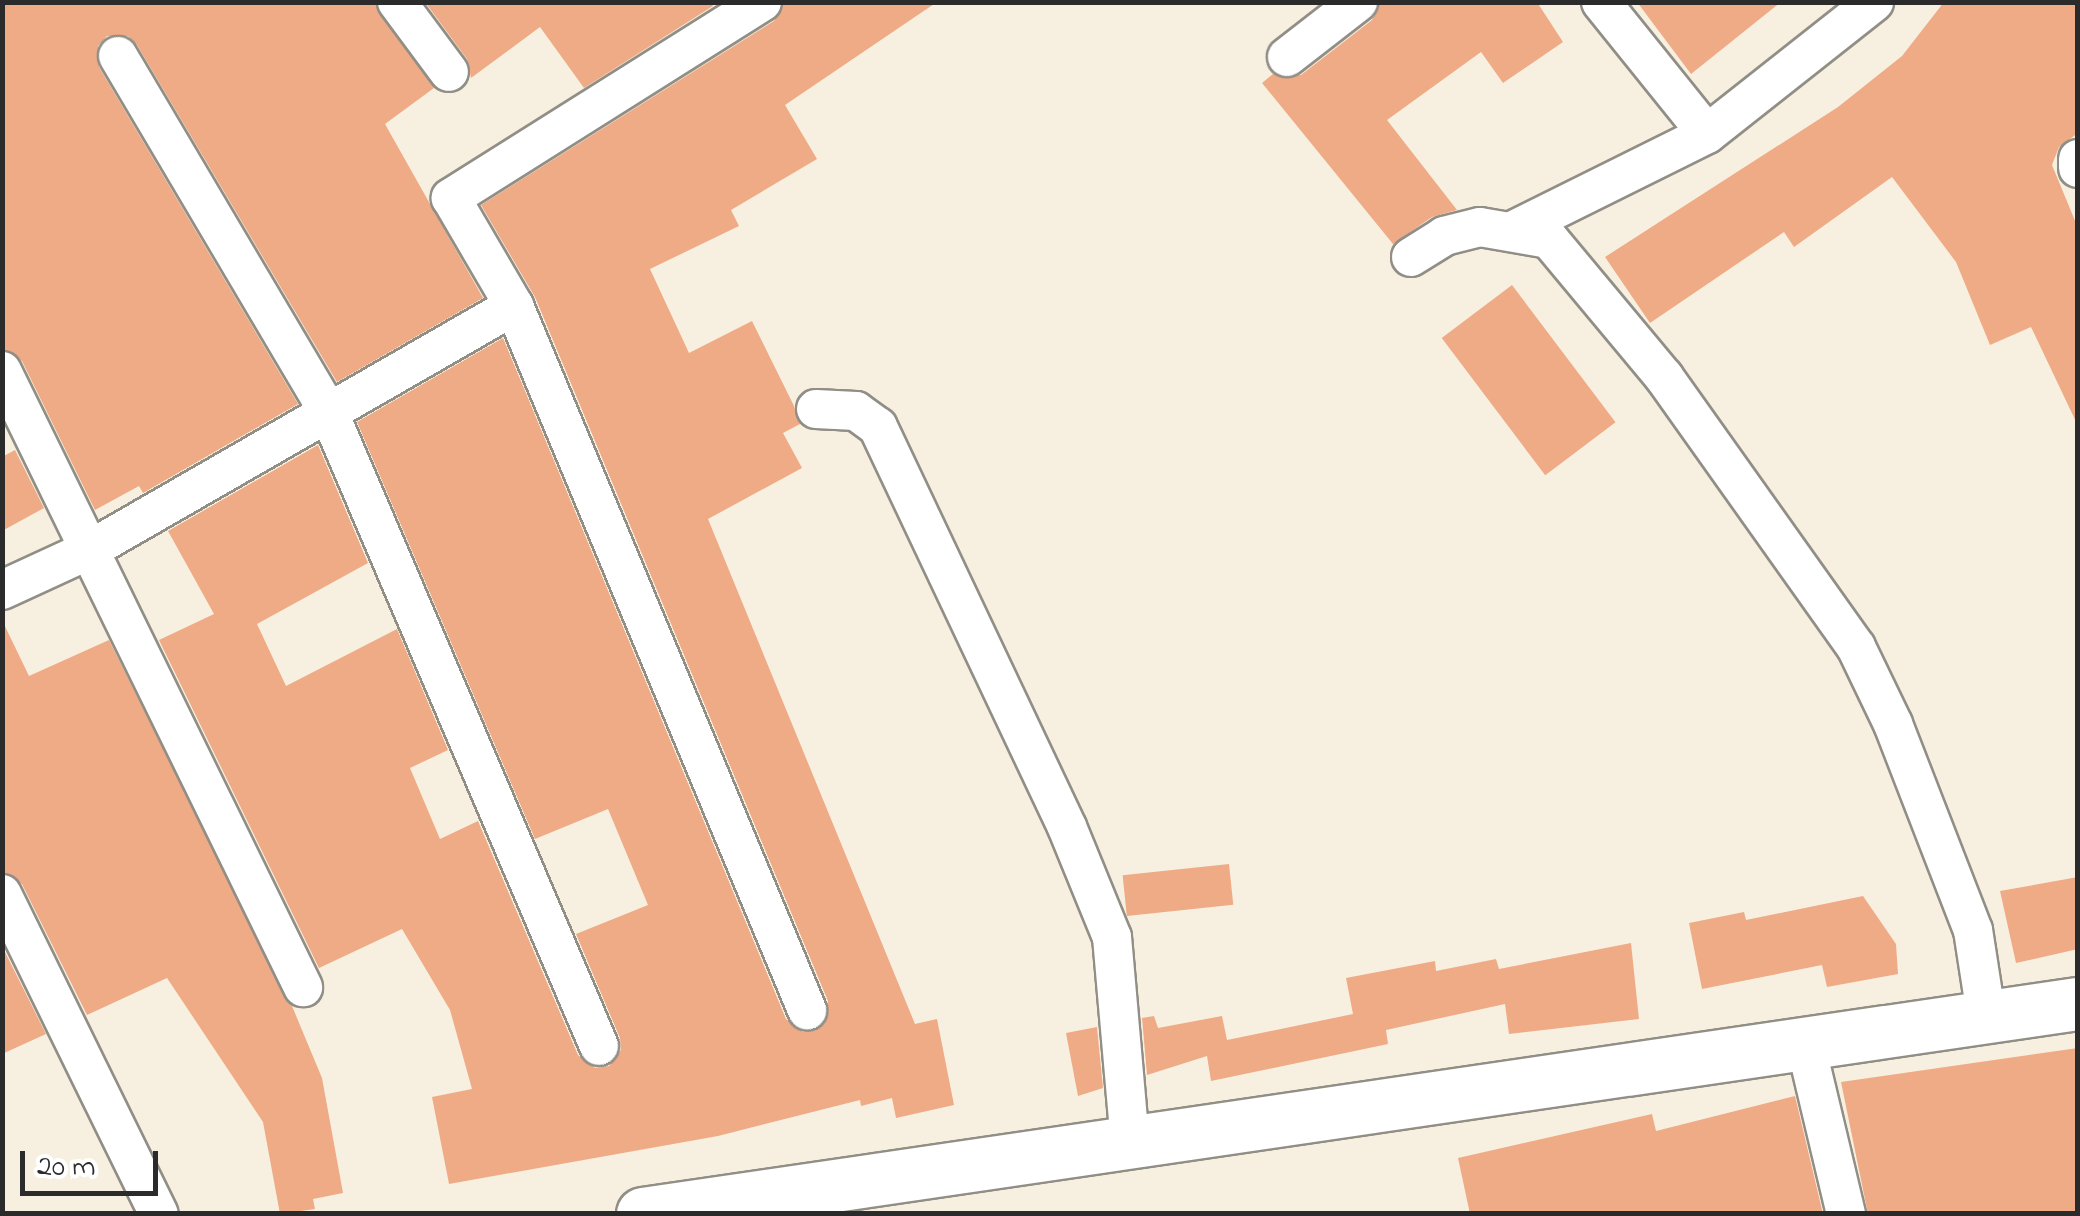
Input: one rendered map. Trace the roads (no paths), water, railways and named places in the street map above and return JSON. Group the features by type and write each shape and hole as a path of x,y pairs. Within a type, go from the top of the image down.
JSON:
{"street":[{"path":"397,2 449,72"},
{"path":"762,2 451,198 514,306 588,496 807,1010"},
{"path":"1287,58 1358,2"},
{"path":"1601,2 1707,134"},
{"path":"1516,230 1707,134 1874,2"},
{"path":"118,56 330,412 599,1046"},
{"path":"2078,159 2078,168"},
{"path":"1411,257 1444,236 1480,228 1516,230 1549,239 1593,285 1856,647 1893,724 1972,930 1986,1014"},
{"path":"2,590 91,549 514,306"},
{"path":"2,371 303,988"},
{"path":"816,410 856,410 878,427 1067,828 1112,937 1130,1143"},
{"path":"2,894 159,1214"},
{"path":"643,1214 1806,1046 1986,1014 2078,1004"},
{"path":"1806,1046 1846,1214"}]}
